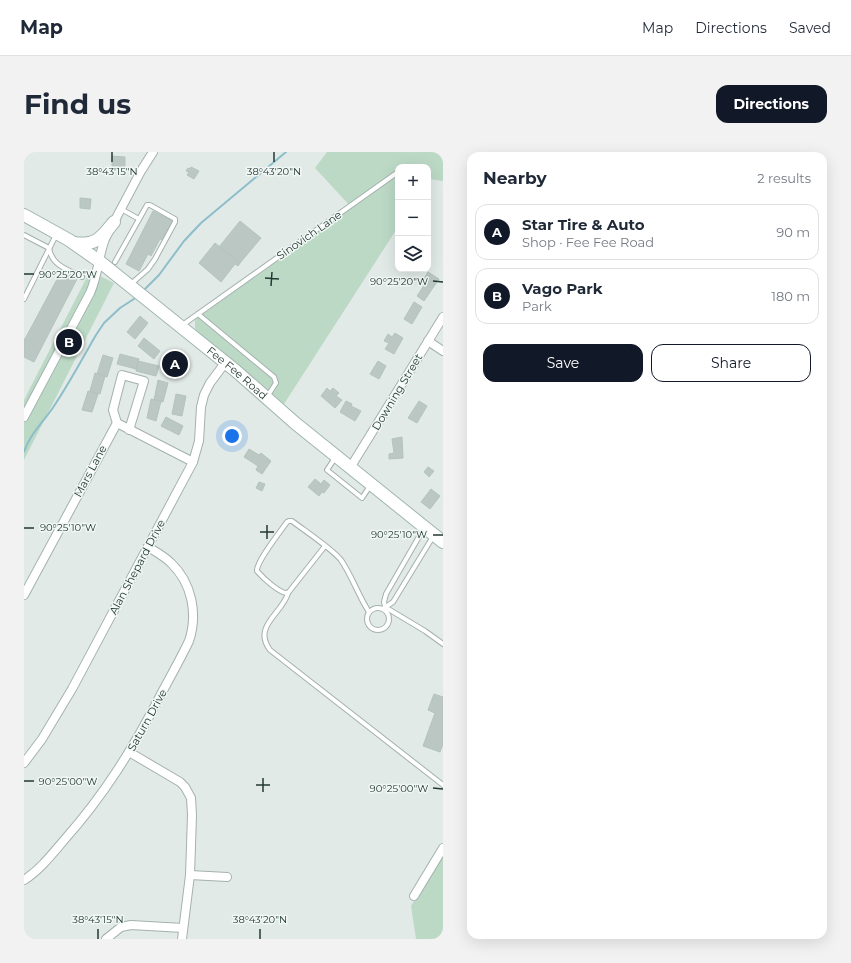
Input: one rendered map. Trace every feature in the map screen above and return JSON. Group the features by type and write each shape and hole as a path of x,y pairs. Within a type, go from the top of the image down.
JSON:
{"street":[{"path":"24,417 90,293 96,277 101,249 114,222 153,152"},
{"name":"Fee Fee Road","path":"24,216 72,242 151,302 350,468 434,535"},
{"path":"72,242 82,244 94,243 114,222"},
{"name":"Downing Street","path":"350,468 443,317"},
{"path":"428,341 443,350"},
{"name":"Alan Shepard Drive","path":"24,763 56,718 192,462 199,441 201,407 204,395 210,383 225,363"},
{"path":"130,430 144,381 122,375 113,410 117,423 130,430 192,462"},
{"name":"Mars Lane","path":"24,595 117,423"},
{"name":"Saturn Drive","path":"24,880 53,853 82,820 103,792 130,752 189,641 193,608 185,581 171,562 148,547"},
{"path":"130,752 180,782 185,787 191,798 192,815 190,875 182,939"},
{"path":"414,896 443,848"},
{"path":"190,875 227,877"},
{"path":"106,939 121,927 131,925 183,928"}],"lane":[{"name":"Sinovich Lane","path":"181,326 395,174"},
{"path":"115,262 147,205 150,205 175,219 175,222 155,259 148,269 130,286"},
{"path":"121,209 139,219"},
{"path":"24,299 57,233"},
{"path":"24,235 49,248 51,256 55,262 82,277"},
{"path":"198,314 274,377 276,384 266,398"},
{"path":"337,456 327,470 362,498 372,485"},
{"path":"288,593 282,593 262,576 257,569 258,564 289,520 340,558 349,572 369,612"},
{"path":"434,535 386,594 384,608 389,614 390,618 388,625 382,630 375,630 369,626 366,618 369,612 376,607 384,608 425,631 443,644"},
{"path":"384,608 390,606 394,602 434,535"},
{"path":"325,546 288,593 271,618 266,628 266,644 270,650 443,785"}],"green space":[{"path":"327,152 443,152 443,181 431,179 431,164 395,164 395,232 284,404 197,331 195,328 195,320 351,207 315,168"},
{"path":"90,271 114,283 24,460 24,400"},
{"path":"443,854 443,939 416,939 411,906"}],"building":[{"path":"112,156 125,157 125,167 112,166"},
{"path":"191,167 199,171 194,179 187,175 189,172 186,171"},
{"path":"80,198 91,199 90,209 80,208"},
{"path":"153,211 173,221 162,240 160,239 151,256 148,254 139,271 126,264"},
{"path":"240,221 261,238 240,263 219,247"},
{"path":"215,243 240,263 238,266 235,264 221,282 199,263"},
{"path":"62,270 77,279 34,362 24,357 24,339"},
{"path":"428,272 439,279 424,301 417,296 425,284 422,282"},
{"path":"414,302 422,307 412,324 404,319"},
{"path":"140,316 148,323 135,339 127,332"},
{"path":"395,333 403,338 394,354 385,349 389,343 384,341 388,334 392,337"},
{"path":"144,338 160,351 154,359 138,346"},
{"path":"120,354 139,359 136,369 117,364"},
{"path":"103,355 113,358 107,377 97,374"},
{"path":"171,355 186,365 179,374 165,362"},
{"path":"138,361 159,366 156,376 136,371"},
{"path":"378,361 386,366 379,379 370,374"},
{"path":"95,373 105,376 100,394 90,391"},
{"path":"158,380 168,383 163,402 154,400"},
{"path":"327,388 330,391 333,388 339,393 336,396 342,400 335,408 321,396"},
{"path":"88,391 98,394 92,412 82,410"},
{"path":"176,394 186,396 182,416 172,414"},
{"path":"151,399 161,401 156,421 147,418"},
{"path":"346,401 352,404 351,406 361,411 355,421 340,412"},
{"path":"419,401 427,406 417,423 408,418"},
{"path":"166,417 183,426 179,435 161,426"},
{"path":"402,437 403,458 389,459 389,454 394,453 392,439"},
{"path":"249,449 259,455 261,453 271,461 262,474 256,470 258,466 244,457"},
{"path":"428,467 434,471 429,477 424,472"},
{"path":"315,479 321,484 324,480 330,485 324,493 322,492 319,496 308,487"},
{"path":"259,482 265,484 262,491 256,488"},
{"path":"431,489 440,496 430,509 421,502"},
{"path":"434,694 443,697 443,744 440,752 423,746 435,713 428,710"}],"waterway":[{"path":"143,291 159,275 184,241 201,223 286,152"},
{"path":"24,452 30,439 60,398 104,323 120,308 137,297"}],"place":[{"name":"Vago Park","path":"69,342"},
{"name":"Star Tire & Auto","path":"175,364"}]}
